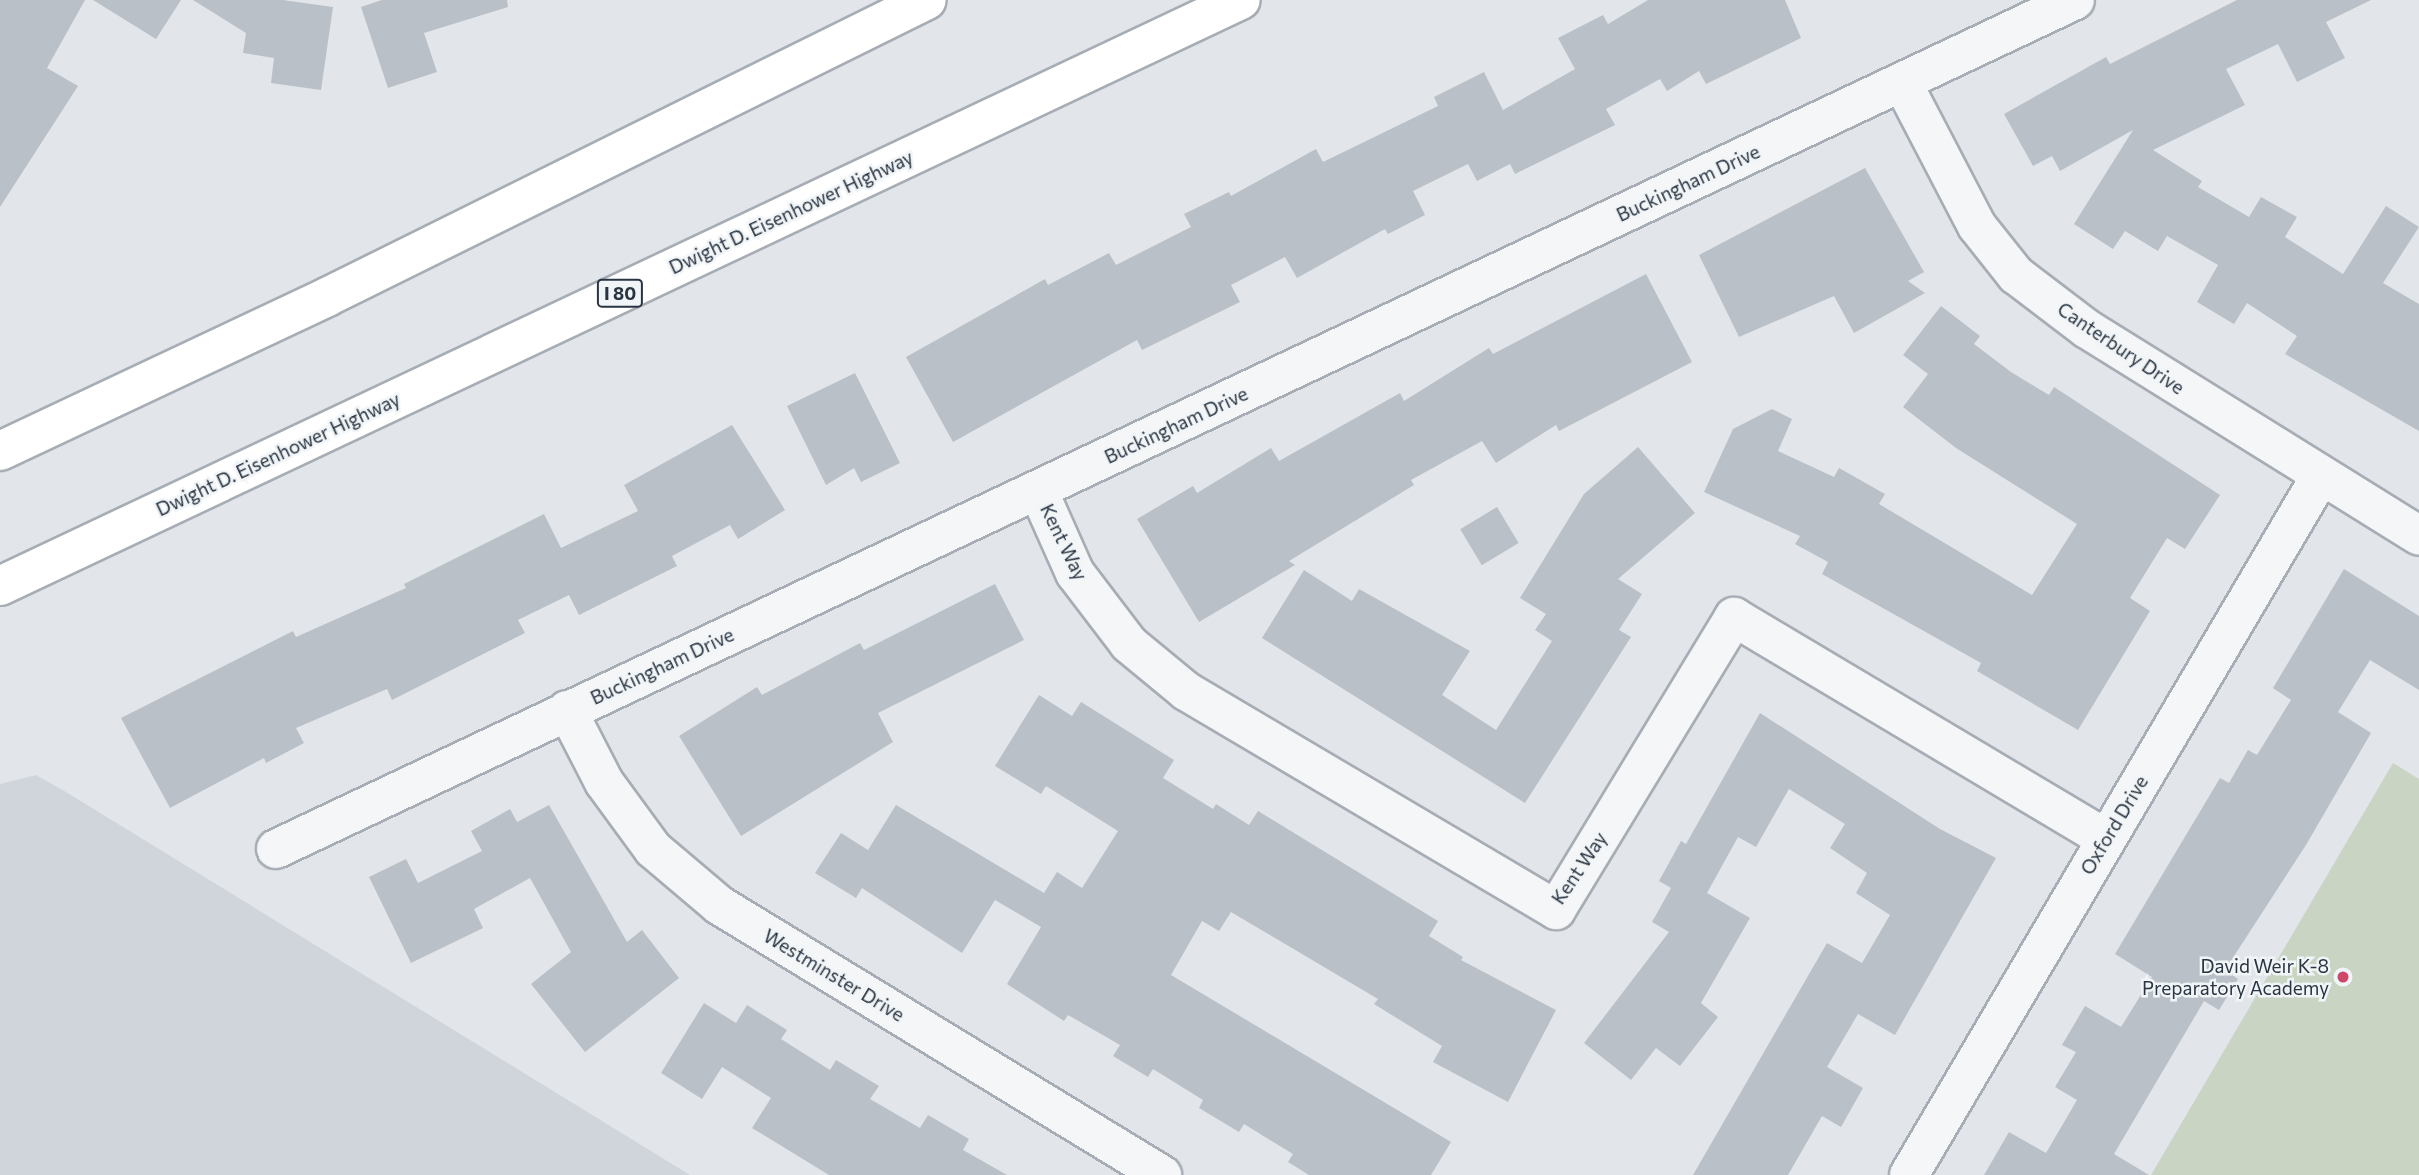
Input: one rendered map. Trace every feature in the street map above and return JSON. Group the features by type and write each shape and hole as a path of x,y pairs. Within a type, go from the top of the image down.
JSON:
{"highway":[{"path":"0,451 327,297 927,0"},
{"name":"Dwight D. Eisenhower Highway","path":"0,586 1241,0"}],"street":[{"name":"Buckingham Drive","path":"276,849 2075,0"},
{"name":"Canterbury Drive","path":"1902,82 1977,226 2016,275 2088,329 2320,477 2419,536"},
{"name":"Oxford Drive","path":"1909,1175 2320,477"},
{"name":"Kent Way","path":"1038,490 1075,573 1129,644 1186,691 1556,910 1734,617 2106,839"},
{"name":"Westminster Drive","path":"567,710 604,782 653,849 719,905 1163,1175"}],"shaded area":[{"path":"36,775 690,1175 0,1175 0,784"}],"green space":[{"name":"David Weir K-8 Preparatory Academy","path":"2393,763 2419,779 2419,1175 2151,1175"}],"building":[{"path":"0,0 85,0 47,68 78,86 0,207"},
{"path":"93,0 181,0 156,39"},
{"path":"193,0 283,0 333,7 321,90 271,83 274,58 243,53 246,33"},
{"path":"382,0 507,0 508,7 424,33 437,72 388,88 361,7"},
{"path":"1648,0 1785,0 1801,38 1706,84 1699,71 1667,91 1660,79 1606,109 1615,125 1515,174 1510,164 1477,181 1468,164 1413,191 1425,215 1388,234 1385,229 1297,278 1285,257 1231,285 1240,302 1142,350 1137,340 953,442 906,357 1045,279 1048,285 1109,253 1116,265 1191,227 1184,214 1229,192 1231,196 1316,149 1323,162 1438,106 1434,97 1484,72 1503,110 1575,69 1558,38 1603,15 1608,24"},
{"path":"2237,0 2371,0 2326,22 2345,58 2297,82 2278,44 2226,69 2245,105 2153,150 2202,181 2198,187 2249,217 2261,197 2297,217 2285,237 2343,274 2386,206 2419,227 2383,283 2419,304 2419,431 2285,354 2297,336 2247,303 2234,324 2197,302 2218,265 2167,236 2158,251 2125,231 2113,249 2074,224 2133,130 2060,171 2052,156 2033,166 2004,114 2106,57 2110,64"},
{"path":"1865,168 1924,272 1908,281 1925,293 1854,333 1834,296 1739,337 1699,255"},
{"path":"1646,274 1692,362 1559,431 1556,425 1496,463 1482,441 1411,480 1414,485 1289,561 1295,565 1199,622 1137,519 1193,486 1197,493 1271,448 1279,461 1400,393 1404,401 1489,348 1493,354"},
{"path":"1941,306 1980,336 1974,344 2011,372 2049,395 2054,387 2220,495 2185,549 2167,538 2130,598 2150,611 2078,730 1977,671 1981,663 1822,574 1828,562 1795,544 1800,536 1704,492 1733,429 1772,409 1792,419 1778,451 1834,477 1839,468 1885,494 1879,504 2032,595 2077,524 1956,448 1903,407 1928,374 1903,355"},
{"path":"855,373 900,463 861,482 854,468 826,485 787,406"},
{"path":"732,425 785,510 738,539 730,525 672,556 677,566 579,615 569,595 518,620 525,633 392,700 387,689 296,728 304,743 266,763 264,758 170,808 121,718 293,631 296,637 406,588 404,584 544,514 561,548 638,511 624,485"},
{"path":"1638,447 1695,513 1618,579 1642,594 1619,630 1631,637 1525,803 1262,638 1304,570 1352,601 1359,589 1470,651 1442,695 1496,730 1552,641 1535,630 1546,614 1520,598 1584,494"},
{"path":"1497,507 1519,543 1482,565 1460,529"},
{"path":"2344,569 2419,616 2419,690 2370,660 2338,712 2371,733 2306,845 2225,970 2238,979 2219,1010 2204,1001 2114,1154 2149,1175 1984,1175 2009,1132 2046,1153 2077,1100 2055,1087 2076,1052 2062,1045 2085,1006 2121,1027 2152,977 2115,954 2220,778 2229,783 2248,750 2257,755 2291,700 2273,688"},
{"path":"995,584 1024,640 878,713 893,742 741,836 679,736 757,687 762,695 860,643 864,650"},
{"path":"1039,695 1072,716 1081,702 1174,760 1163,778 1213,809 1216,804 1249,825 1258,811 1438,921 1429,936 1463,957 1461,960 1556,1010 1508,1102 1433,1062 1442,1046 1374,1004 1378,999 1231,912 1219,931 1202,921 1171,975 1451,1142 1431,1175 1309,1175 1288,1162 1293,1154 1244,1124 1239,1132 1199,1108 1203,1100 1153,1069 1148,1077 1113,1056 1120,1045 1068,1015 1064,1021 1007,984 1041,927 995,900 962,953 862,888 856,898 815,873 841,833 868,850 896,805 1044,893 1057,872 1082,888 1118,831 1046,786 1041,794 995,766"},
{"path":"1760,713 1940,829 1996,858 1895,1035 1858,1014 1827,1067 1863,1088 1841,1127 1822,1116 1788,1175 1693,1175 1827,943 1862,963 1890,915 1856,893 1867,873 1830,848 1845,824 1789,789 1756,847 1738,837 1707,893 1750,918 1701,1003 1718,1017 1680,1066 1656,1048 1631,1080 1584,1043 1669,932 1652,922 1671,888 1659,881 1681,841 1686,844"},
{"path":"549,805 627,942 642,930 679,978 585,1052 531,984 571,952 530,878 474,909 483,928 411,963 369,877 406,859 418,883 482,851 471,831 510,809 517,822"},
{"path":"704,1003 736,1023 747,1005 787,1030 781,1039 830,1070 836,1060 879,1086 870,1099 920,1128 928,1115 969,1139 963,1150 1007,1175 829,1175 752,1128 771,1098 722,1067 702,1099 661,1073"}],"place":[{"name":"David Weir K-8 Preparatory Academy","path":"2343,977"}]}
